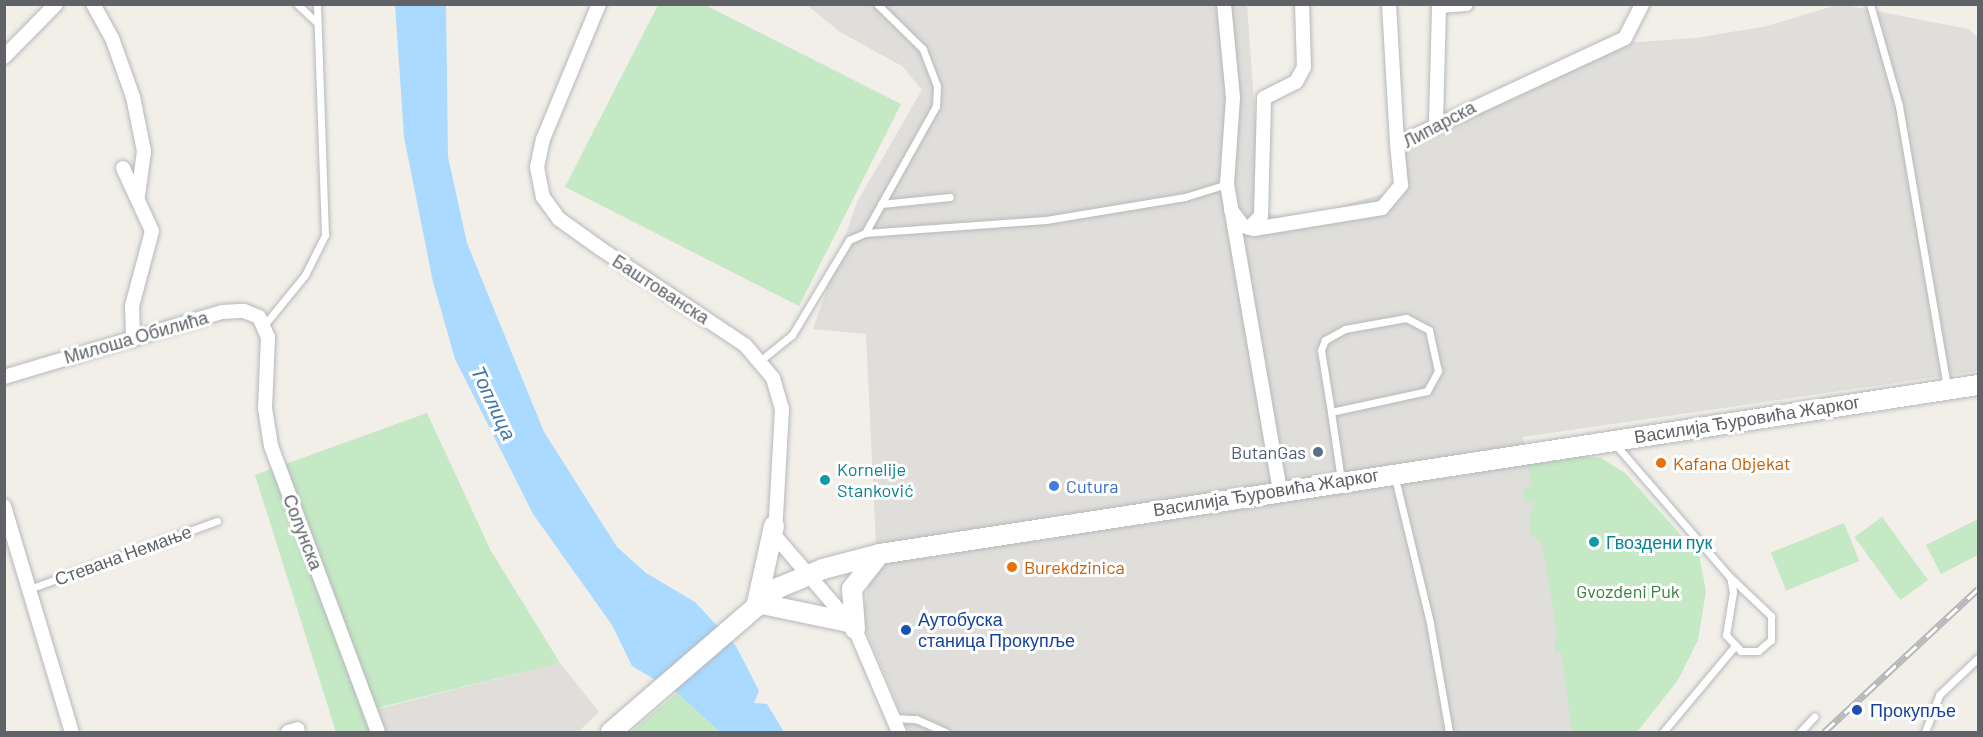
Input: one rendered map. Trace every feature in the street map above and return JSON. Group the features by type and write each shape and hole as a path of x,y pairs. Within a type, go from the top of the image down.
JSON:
{"main road":[{"name":"Василија Ђуровића Жарког","path":"611,732 754,605 810,573 880,554 1280,489 1978,385"},
{"path":"774,526 754,605 852,626 852,589 880,554"}],"street":[{"path":"4,57 38,17 56,4"},
{"path":"93,4 112,38 133,97 144,151 138,196"},
{"name":"Баштованска","path":"599,4 543,139 537,167 543,197 572,228 761,360 778,388 782,409 774,526"},
{"path":"1224,4 1233,98 1227,184 1280,489"},
{"path":"1231,210 1249,228 1261,216 1264,98 1296,81 1304,67 1302,4"},
{"path":"1389,4 1397,144"},
{"path":"1436,122 1439,6 1466,4"},
{"name":"Липарска","path":"1249,228 1382,208 1401,185 1397,144 1436,122 1625,38 1642,4"},
{"path":"123,168 138,196 152,240 132,306 133,340"},
{"name":"Милоша Обилића","path":"4,377 231,311 249,312 265,324"},
{"name":"Солунска","path":"265,324 271,446 378,732"},
{"path":"4,506 72,732"},
{"path":"774,526 781,546 810,573 852,626 899,732"}],"lane":[{"path":"297,4 316,22"},
{"path":"265,324 305,275 325,235 317,4"},
{"path":"864,233 936,106 937,86 923,49 877,4"},
{"path":"1870,4 1899,106 1947,388"},
{"path":"761,360 792,335 849,240 864,233 1046,220 1185,197 1227,184"},
{"path":"881,204 950,197"},
{"path":"1331,411 1427,391 1438,371 1430,330 1406,318 1330,335 1321,350 1341,480"},
{"path":"1611,440 1773,624 1765,647 1750,652 1734,647 1725,627 1732,602 1730,577"},
{"path":"1393,472 1430,623 1449,732"},
{"name":"Стевана Немање","path":"29,589 217,521"},
{"path":"1663,732 1734,647"},
{"path":"1925,732 1939,695 1978,658"},
{"path":"1800,732 1814,717"},
{"path":"894,718 945,732"}],"shaded area":[{"path":"1840,4 1968,29 1978,37 1978,371 1523,437 1579,732 909,732 862,620 876,546 866,334 813,329 857,202 922,90 902,66 840,32 807,5 1247,5 1262,211 1290,221 1403,188 1403,155 1415,129 1596,45 1695,38 1767,26"},
{"path":"560,663 599,712 578,732 386,732 377,709"}],"green space":[{"path":"658,5 705,5 901,104 799,306 565,187"},
{"path":"427,413 491,551 560,663 365,711 373,732 336,732 255,475"},
{"name":"Gvozdeni Puk","path":"1566,454 1601,458 1625,473 1699,555 1706,591 1698,640 1678,680 1637,732 1572,732 1561,651 1554,653 1557,630 1542,544 1531,534 1529,521 1535,501 1525,503 1523,488 1532,487 1527,461"},
{"path":"1882,517 1928,580 1900,600 1854,537"},
{"path":"1978,519 1978,555 1941,574 1926,545"},
{"path":"1844,523 1859,561 1786,591 1771,553"},
{"path":"677,693 720,732 632,731"}],"water":[{"name":"Топлица","path":"395,4 446,5 448,157 467,243 544,432 617,547 646,573 695,602 736,646 759,691 754,703 767,704 784,732 720,732 677,693 632,666 612,625 533,514 455,359 433,282 404,137"}],"railway":[{"path":"1824,732 1978,589"}],"place":[{"name":"ButanGas","path":"1318,452"},
{"name":"Kafana Objekat","path":"1661,463"},
{"name":"Kornelije Stanković","path":"825,480"},
{"name":"Cutura","path":"1054,486"},
{"name":"Гвоздени пук","path":"1594,542"},
{"name":"Burekdzinica","path":"1012,567"},
{"name":"Аутобуска станица Прокупље","path":"906,630"},
{"name":"Прокупље","path":"1857,710"}]}
